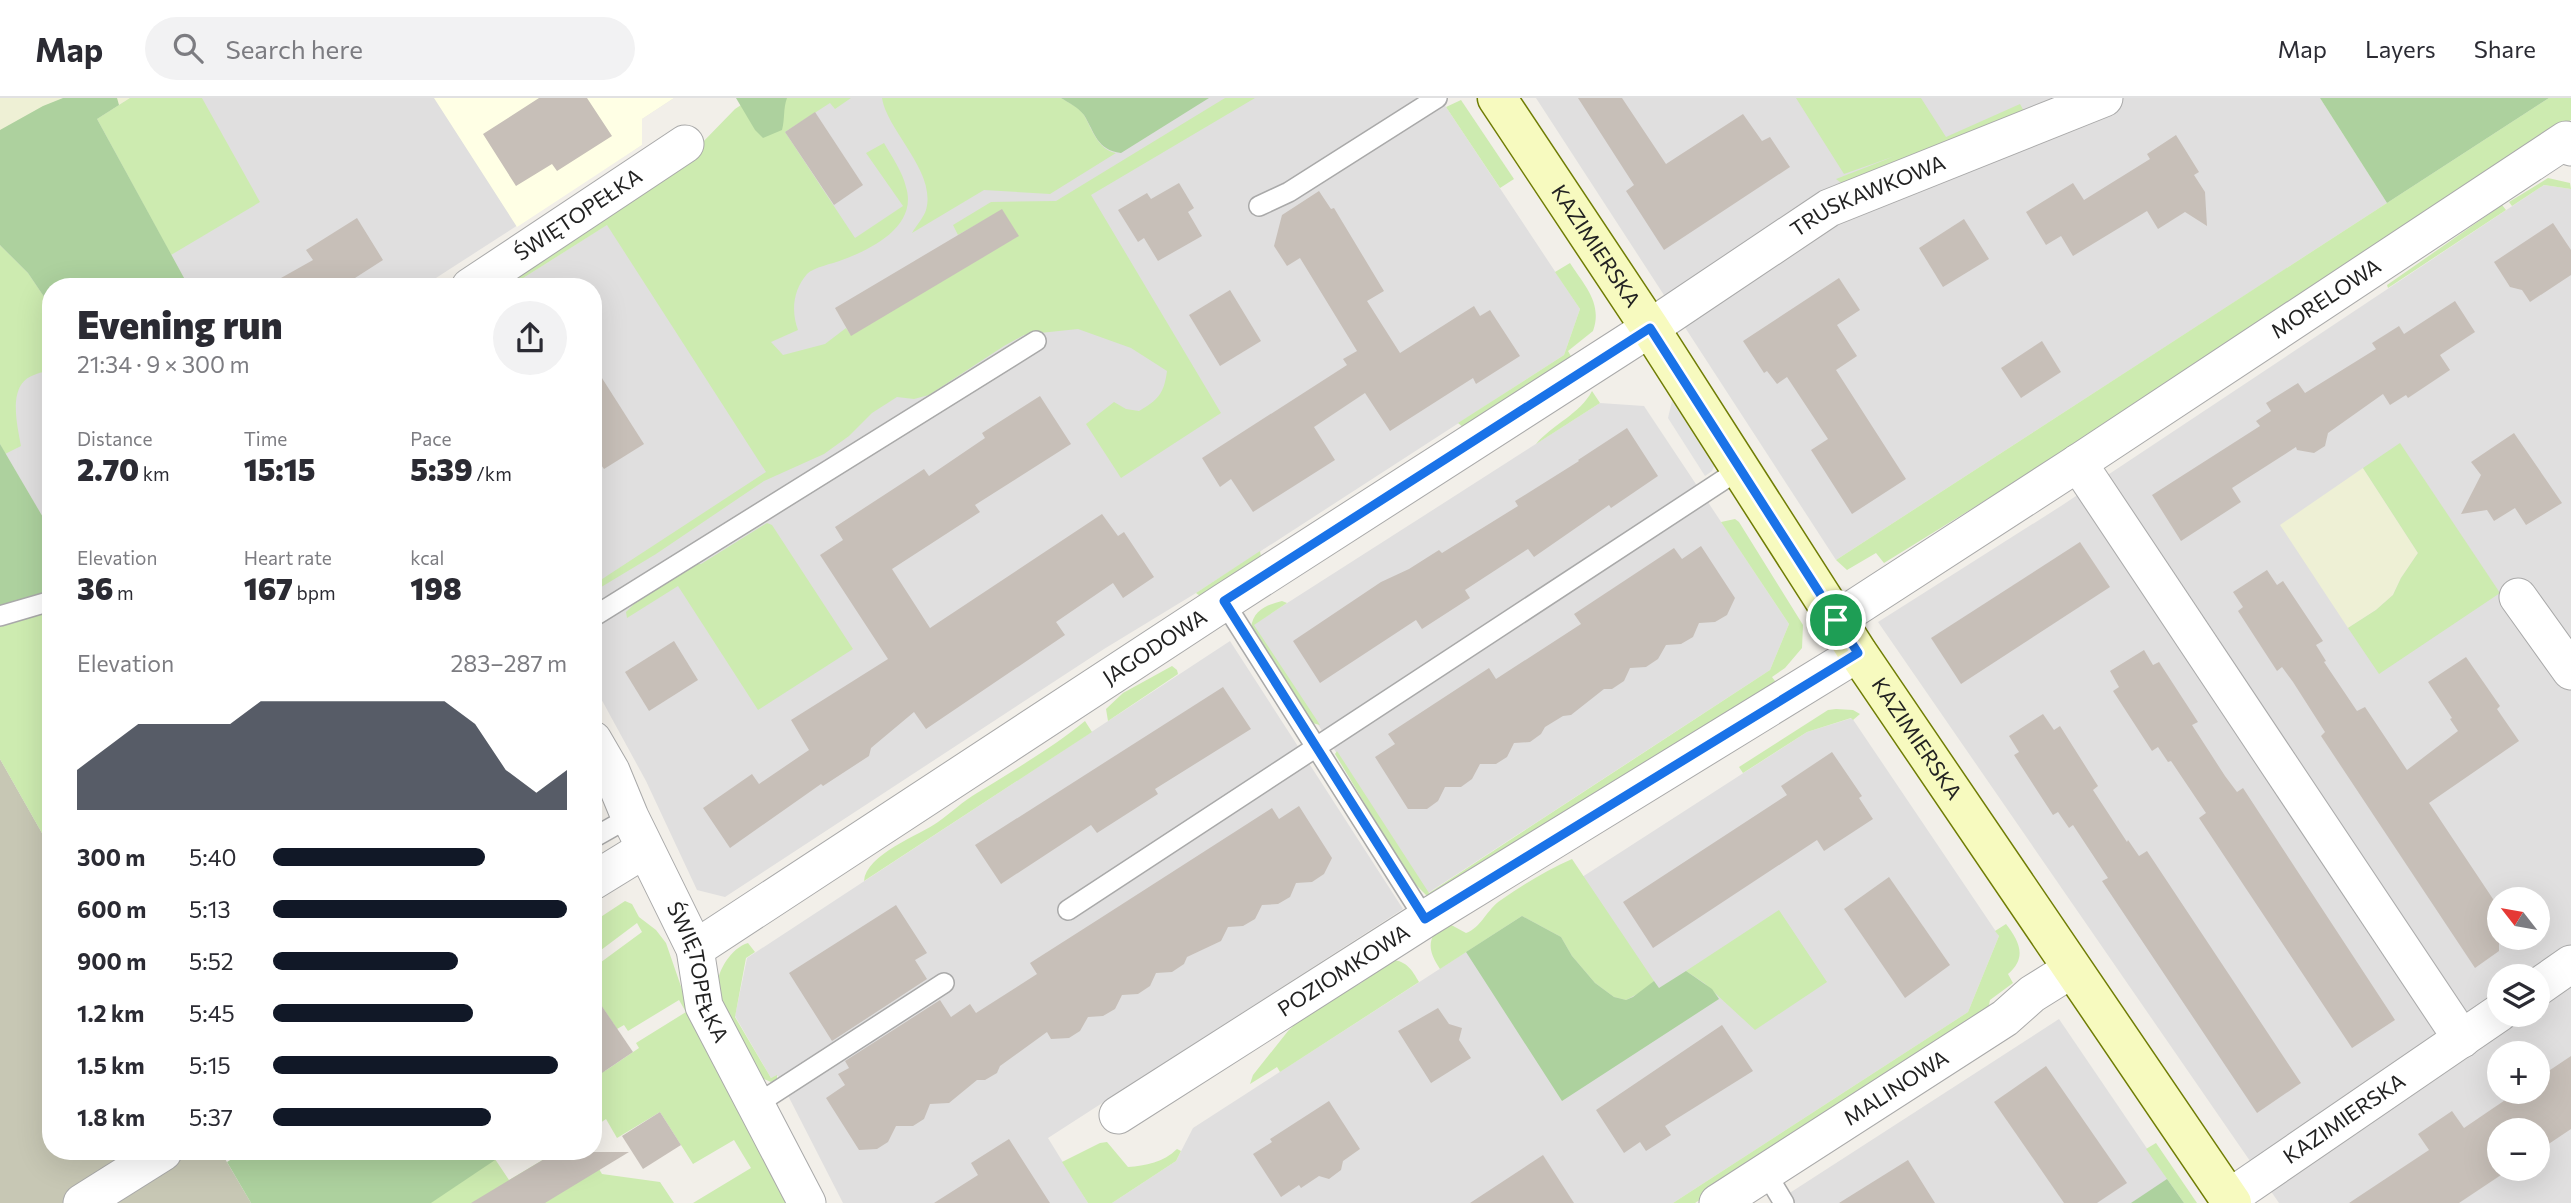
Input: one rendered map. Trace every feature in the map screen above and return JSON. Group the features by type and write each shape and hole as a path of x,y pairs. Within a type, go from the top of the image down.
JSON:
{"street":[{"name":"KAZIMIERSKA","path":"1497,98 1650,328 1836,620 2230,1201 2487,1021"},
{"name":"TRUSKAWKOWA","path":"1650,328 1829,208 2105,98"},
{"name":"MORELOWA","path":"1836,620 2569,141"},
{"name":"ŚWIĘTOPEŁKA","path":"484,278 685,145"},
{"name":"JAGODOWA","path":"695,949 1224,601 1650,328"},
{"path":"2078,463 2462,1039"},
{"path":"2518,597 2565,648"},
{"name":"POZIOMKOWA","path":"1118,1115 1425,919 1858,653"},
{"name":"ŚWIĘTOPEŁKA","path":"602,756 695,949 704,1006 807,1203"},
{"path":"602,871 637,833"},
{"path":"2550,979 2571,964"},
{"name":"MALINOWA","path":"1718,1203 1775,1188 2005,1018 2032,994 2072,969"},
{"path":"82,1203 150,1160"}],"lane":[{"path":"1259,205 1289,192 1437,98"},
{"path":"602,611 1036,341"},
{"path":"1069,910 1740,469"},
{"path":"1224,601 1425,919"},
{"path":"0,616 42,604"},
{"path":"602,837 637,833"},
{"path":"757,1104 944,983"}],"shaded area":[{"path":"0,98 130,98 0,180"},
{"path":"130,98 674,98 642,119 642,145 436,278 42,278 42,833 0,759 0,180"},
{"path":"434,98 674,98 642,119 642,145 517,227"},
{"path":"737,98 1440,98 1580,309 1564,355 1196,593 1104,649 725,897 697,890 646,781 602,700 602,278 523,278 757,129"},
{"path":"1536,98 2320,98 2387,203 1836,560"},
{"path":"2544,185 2571,189 2571,1203 2279,1203 1878,622 2061,506"},
{"path":"1673,397 1715,464 1712,471 1705,476 1668,418"},
{"path":"1600,403 1644,406 1789,624 1770,670 1428,893 1253,625"},
{"path":"2363,468 2418,553 2393,595 2348,628 2280,525"},
{"path":"1230,641 1403,909 1048,1138 1088,1203 843,1203 778,1076 771,1078 735,1016 747,958"},
{"path":"1852,718 1999,936 1968,1012 1673,1203 1112,1203 1176,1161 1193,1128 1807,732"},
{"path":"0,759 42,833 42,1160 226,1160 251,1203 0,1203"},
{"path":"2059,1019 2184,1203 1774,1203"}],"green space":[{"path":"63,98 117,98 119,105 97,119 184,278 42,278 42,294 28,273 0,245 0,130"},
{"path":"130,98 202,98 260,202 171,255 97,119"},
{"path":"736,98 787,98 782,130 763,138 755,130"},
{"path":"774,98 851,98 835,109 830,103 785,132 855,238 903,206 866,153 884,143 906,187 908,201 905,213 890,234 854,255 810,272 802,280 795,301 794,315 798,330 771,342 783,355 825,344 846,328 851,335 1018,236 1002,210 958,235 953,225 991,202 1056,201 1225,98 1255,98 1091,195 1221,413 1121,478 1086,424 1114,402 1126,409 1139,411 1146,407 1162,391 1167,371 1131,348 1078,329 1024,335 929,395 914,399 897,397 872,413 849,436 824,454 764,481 656,554 602,587 602,579 766,472 607,225 523,278 514,278 700,145 741,105"},
{"path":"882,98 1061,98 1084,115 1105,148 1116,153 1050,194 984,190 912,233 926,210 924,181 886,111"},
{"path":"1061,98 1209,98 1121,153 1102,144 1082,112"},
{"path":"1796,98 1921,98 1946,137 2020,104 2026,115 1844,185 1836,179 1895,156 1844,174"},
{"path":"2320,98 2549,98 2387,203"},
{"path":"2549,98 2571,98 2571,120 2164,390 1884,563 1876,553 1847,570 1836,560"},
{"path":"1461,100 1514,179 1500,188 1446,107"},
{"path":"2548,178 2570,183 2571,189 2544,185 2512,206 2509,202"},
{"path":"2502,205 2506,210 2388,288 2387,285"},
{"path":"0,245 28,273 42,294 42,372 26,380 17,396 21,446 5,454 0,444"},
{"path":"1570,263 1586,287 1596,312 1593,331 1568,351 1575,363 1464,428 1458,423 1564,355 1580,309 1555,272"},
{"path":"1592,391 1600,403 1536,444 1581,406"},
{"path":"2400,443 2500,593 2379,674 2348,628 2393,595 2418,553 2363,468"},
{"path":"0,444 42,516 42,595 0,607"},
{"path":"1735,519 1803,625 1802,648 1785,668 1772,677 1778,685 1428,897 1410,879 1335,754 1337,751 1429,893 1770,670 1789,624 1721,522"},
{"path":"767,523 772,525 853,649 758,710 678,586 627,618 626,612 694,563 701,564"},
{"path":"1260,551 1261,557 1216,588 1200,596 1196,593"},
{"path":"1282,601 1287,603 1254,625 1320,725 1312,723 1305,716 1251,628 1254,617 1261,609"},
{"path":"42,614 42,833 0,759 0,627"},
{"path":"1172,666 1178,674 1108,721 1106,709 1123,693"},
{"path":"1828,710 1853,710 1860,714 1853,720 1851,718 1807,732 1743,773 1739,767"},
{"path":"1085,721 1092,732 864,881 874,862 895,846 938,822 972,796"},
{"path":"1572,859 1654,981 1643,991 1626,1000 1614,997 1595,983 1572,956 1561,937 1522,916 1440,969 1432,955 1431,944 1444,921 1466,933 1471,931 1501,900"},
{"path":"625,901 632,904 639,917 656,930 666,943 686,1001 791,1203 693,1203 751,1168 734,1140 693,1164 660,1112 617,1138 606,1119 602,1122 602,1066 605,1071 639,1048 636,1043 686,1012 679,1000 628,1031 624,1025 617,1029 602,1006 602,961 642,932 637,923 602,949 602,916"},
{"path":"1779,910 1827,982 1755,1030 1704,983 1686,971"},
{"path":"1522,916 1561,937 1572,956 1595,983 1614,997 1626,1000 1654,981 1659,988 1686,971 1712,989 1719,999 1562,1101 1466,952"},
{"path":"2006,924 2018,944 2018,962 2008,974 2013,983 1990,1000 1987,1015 1695,1203 1673,1203 1968,1012 1999,936 1995,931"},
{"path":"748,943 755,952 746,958 735,1017 771,1078 777,1075 777,1080 771,1082 759,1075 740,1044 722,1009 717,990 719,976 730,955"},
{"path":"1392,960 1405,964 1419,982 1280,1072 1277,1067 1250,1084 1253,1075 1288,1031 1310,1010 1361,983"},
{"path":"1107,1142 1128,1167 1154,1162 1177,1149 1181,1151 1176,1161 1112,1203 1088,1203 1062,1162"},
{"path":"2156,1143 2197,1203 2184,1203 2146,1149"},
{"path":"494,1160 509,1180 543,1160 594,1160 602,1174 660,1182 674,1203 430,1203"},
{"path":"495,1160 431,1203 251,1203 227,1162"},
{"path":"2167,1179 2184,1203 2131,1203"}],"building":[{"path":"539,98 587,98 612,136 557,171 552,164 516,186 483,134"},
{"path":"1578,98 1622,98 1666,164 1743,114 1762,141 1770,137 1790,167 1664,250 1626,191 1634,185"},
{"path":"815,112 863,185 834,205 785,132"},
{"path":"2176,135 2199,172 2194,175 2205,192 2207,226 2185,212 2158,229 2147,211 2073,256 2061,236 2046,245 2026,212 2073,183 2084,200 2150,159 2147,154"},
{"path":"1179,183 1194,208 1188,212 1202,236 1158,261 1144,238 1138,242 1118,210 1147,193 1151,199"},
{"path":"1319,191 1331,209 1334,208 1384,291 1367,301 1400,353 1474,306 1480,316 1490,310 1520,356 1476,384 1473,378 1390,431 1365,393 1314,427 1335,460 1253,512 1231,479 1220,487 1202,458 1347,365 1343,359 1357,351 1300,258 1287,266 1274,246 1282,215"},
{"path":"1002,209 1019,236 851,336 835,308"},
{"path":"357,218 383,260 355,278 281,278 313,260 306,250"},
{"path":"1964,219 1989,259 1943,287 1919,248"},
{"path":"2553,223 2571,250 2571,275 2530,302 2522,290 2510,287 2494,262"},
{"path":"1839,278 1860,310 1837,325 1857,356 1836,370 1906,479 1852,514 1811,450 1828,439 1787,377 1777,384 1767,371 1764,373 1743,341"},
{"path":"1230,290 1261,341 1220,366 1189,315"},
{"path":"2455,301 2475,332 2440,355 2450,370 2408,398 2406,395 2390,405 2383,394 2328,433 2325,446 2314,453 2297,450 2296,447 2232,488 2241,502 2181,541 2152,495 2260,426 2256,421 2271,411 2266,403 2298,383 2305,393 2376,349 2372,343 2399,326 2404,334"},
{"path":"2042,341 2061,372 2021,398 2001,368"},
{"path":"602,378 644,444 604,469 602,466"},
{"path":"1040,396 1071,444 975,505 980,512 892,569 930,628 1102,514 1118,536 1124,532 1154,577 1123,598 1113,583 1056,622 1065,635 926,729 914,712 871,748 869,756 823,786 821,784 730,848 703,808 752,774 759,784 809,750 791,720 888,659 820,555 843,540 835,527 924,469 929,476 985,438 982,433"},
{"path":"1627,428 1658,476 1611,508 1609,505 1534,557 1528,549 1465,590 1470,598 1422,629 1416,620 1320,683 1293,641 1381,582 1409,569 1439,550 1442,553 1518,506 1515,501"},
{"path":"2514,433 2562,503 2526,525 2515,508 2494,521 2487,510 2461,514 2481,475 2471,462"},
{"path":"2080,542 2110,587 1961,684 1931,638"},
{"path":"1701,546 1735,598 1727,615 1715,622 1699,623 1693,637 1681,644 1666,645 1658,659 1646,667 1630,668 1624,681 1612,689 1604,689 1571,715 1563,716 1545,727 1541,734 1530,742 1514,743 1507,757 1496,764 1480,764 1472,779 1461,787 1445,787 1438,801 1427,809 1408,809 1375,757 1395,744 1388,734 1489,668 1496,679 1581,624 1574,614 1674,548 1682,559"},
{"path":"2267,570 2277,585 2283,581 2323,641 2316,645 2326,661 2324,662 2357,711 2365,707 2407,770 2458,731 2428,682 2466,657 2500,706 2497,709 2519,741 2429,803 2487,890 2487,950 2499,951 2475,968 2321,736 2325,732 2293,682 2282,667 2277,671 2238,611 2243,607 2233,592"},
{"path":"674,641 698,680 649,711 625,672"},
{"path":"2144,650 2153,665 2159,662 2198,722 2192,725 2225,776 2237,792 2243,788 2395,1020 2352,1048 2199,818 2206,813 2171,761 2168,762 2158,747 2152,751 2113,691 2119,687 2110,671"},
{"path":"1223,687 1251,729 1155,789 1158,794 1097,833 1091,825 1001,884 975,845"},
{"path":"2043,714 2054,730 2060,726 2098,786 2093,790 2127,842 2128,840 2139,856 2147,851 2301,1083 2257,1113 2102,881 2108,878 2073,825 2069,828 2058,812 2053,815 2014,755 2019,752 2009,736"},
{"path":"1832,752 1862,796 1859,798 1873,819 1824,851 1817,840 1653,948 1623,902 1787,795 1781,786"},
{"path":"1299,806 1332,858 1324,874 1312,882 1296,883 1290,897 1278,904 1262,905 1255,919 1243,926 1228,927 1221,941 1187,957 1184,964 1172,972 1156,973 1150,986 1138,994 1122,995 1115,1009 1103,1016 1088,1017 1080,1031 1069,1038 1051,1039 1047,1032 1000,1066 997,1073 985,1080 977,1080 949,1103 930,1104 924,1119 913,1126 896,1126 888,1142 877,1149 859,1150 826,1098 845,1085 838,1074 849,1068 845,1061 940,1000 951,1017 970,1004 976,1013 1037,974 1030,963 1272,808 1279,819"},
{"path":"1889,877 1950,965 1905,998 1844,909"},
{"path":"896,905 927,953 915,960 927,979 832,1041 789,973"},
{"path":"602,1006 633,1052 602,1073"},
{"path":"1438,1008 1449,1024 1462,1028 1459,1040 1471,1058 1431,1083 1398,1031"},
{"path":"1722,1025 1753,1071 1665,1126 1671,1135 1646,1151 1640,1142 1624,1153 1596,1110"},
{"path":"2571,1056 2571,1129 2550,1143 2550,1118 2487,1118 2487,1181 2492,1181 2459,1203 2349,1203 2429,1150 2418,1134 2452,1111 2464,1128 2499,1104 2550,1104 2550,1070"},
{"path":"2046,1066 2127,1183 2097,1203 2064,1203 1994,1102"},
{"path":"1329,1101 1360,1149 1343,1161 1341,1170 1329,1179 1319,1176 1281,1197 1253,1154 1272,1142 1270,1139"},
{"path":"660,1112 681,1145 643,1169 622,1136"},
{"path":"1009,1139 1050,1203 934,1203 978,1175 971,1163"},
{"path":"602,1152 629,1152 545,1203 471,1203 543,1160 602,1160"},
{"path":"1543,1155 1574,1203 1470,1203"},
{"path":"1908,1160 1935,1203 1839,1203"}],"route":[{"path":"1650,328 1836,620 1858,653 1425,919 1224,601 1650,328"}]}
